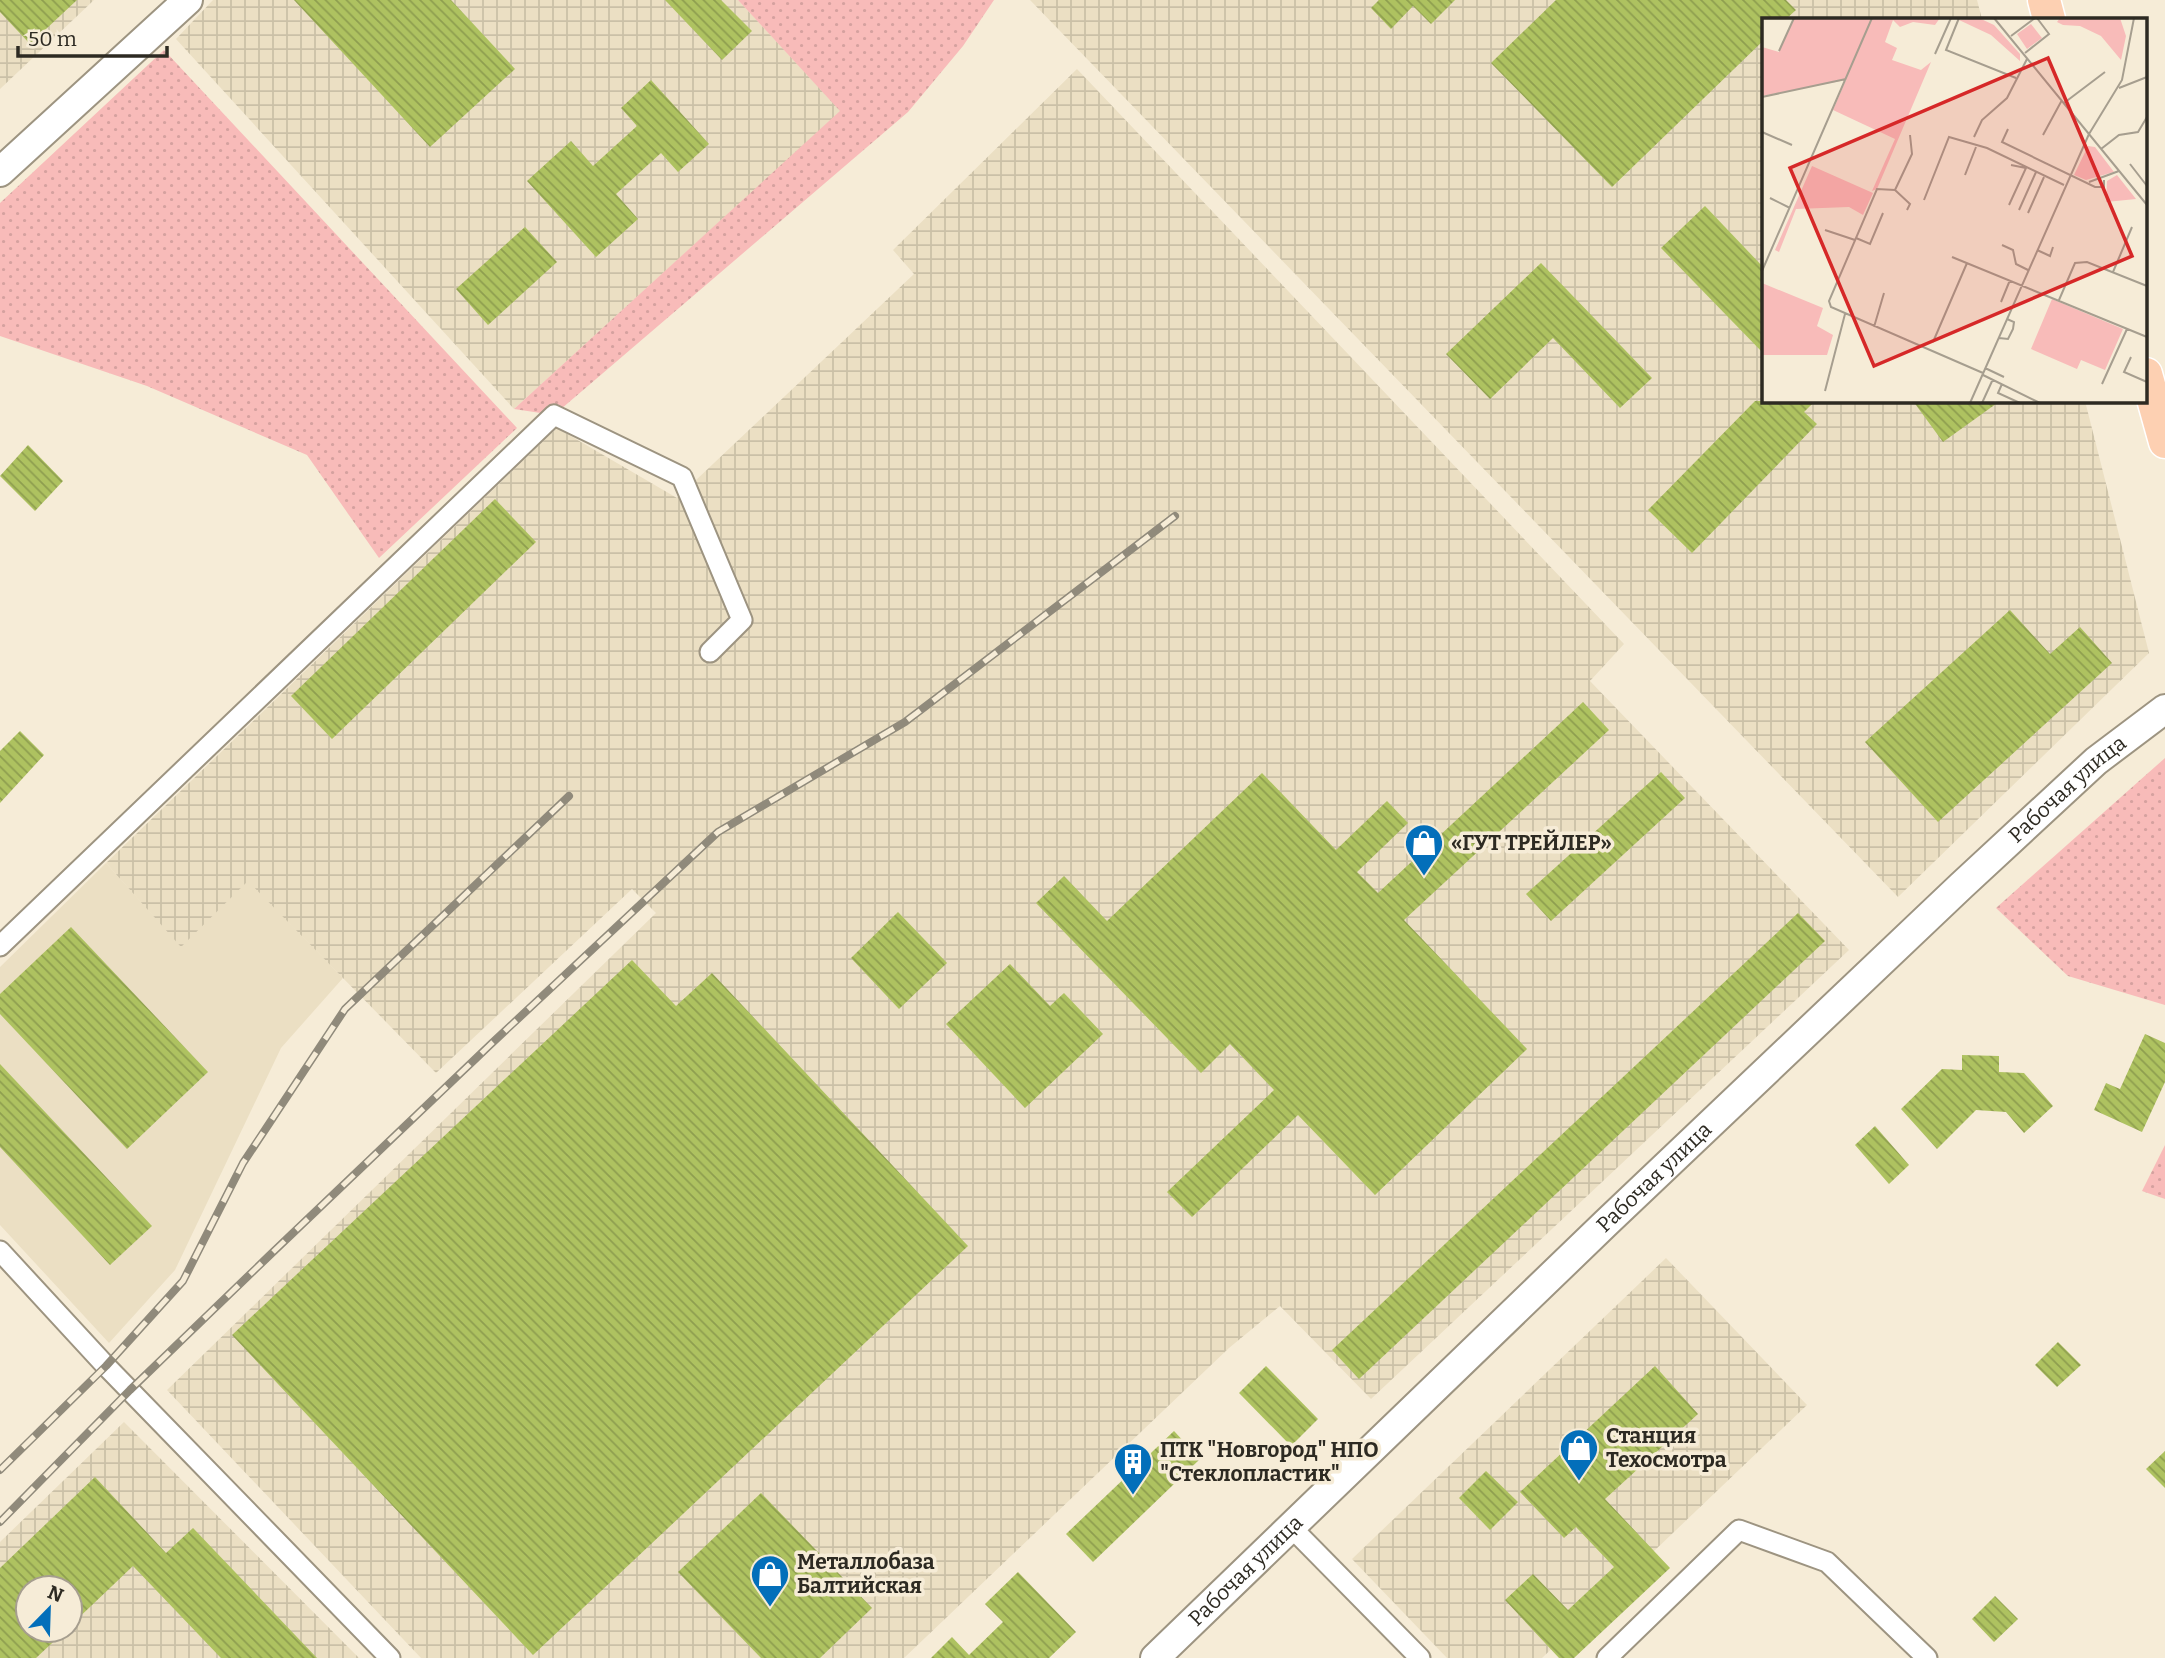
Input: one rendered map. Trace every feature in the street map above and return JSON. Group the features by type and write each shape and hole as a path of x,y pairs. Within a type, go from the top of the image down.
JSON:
{"main road":[{"path":"0,172 188,0"},
{"path":"2044,0 2049,18"},
{"path":"2148,381 2165,442"},
{"name":"Рабочая улица","path":"1155,1658 1970,877 2095,761 2165,709"}],"street":[{"path":"0,946 554,415 682,477 742,620 710,652"},
{"path":"0,1251 112,1372 390,1658"},
{"path":"1290,1527 1420,1658"},
{"path":"1606,1658 1739,1530 1827,1562 1927,1658"}],"shaded area":[{"path":"0,0 94,0 0,89"},
{"path":"213,0 738,0 841,111 514,409 176,39"},
{"path":"738,0 994,0 963,46 908,112 554,415 514,409 840,111"},
{"path":"1030,0 1977,0 1982,18 1762,18 1762,402 2085,402 2149,653 1898,897"},
{"path":"164,50 517,428 379,558 307,455 147,386 0,336 0,203"},
{"path":"1077,69 1624,644 1590,681 1849,950 1371,1399 1280,1306 1229,1348 904,1658 421,1658 167,1390 656,913 632,889 436,1073 248,881 181,947 106,863 557,428 677,498 914,274 893,250"},
{"path":"2165,758 2165,1005 2068,976 1996,908"},
{"path":"106,863 181,946 248,880 343,978 281,1048 175,1270 109,1343 0,1225 0,967"},
{"path":"2165,1145 2165,1199 2142,1191"},
{"name":"Станция Техосмотра","path":"1666,1258 1807,1405 1542,1658 1447,1658 1352,1559"},
{"path":"124,1422 359,1658 0,1658 0,1542"}],"building":[{"path":"0,0 77,0 30,44 0,12"},
{"path":"294,0 451,0 515,69 430,147"},
{"path":"665,0 721,0 752,31 722,60"},
{"path":"1379,0 1455,0 1431,24 1413,6 1391,29 1371,8"},
{"path":"1556,0 1786,0 1796,10 1787,18 1762,18 1762,42 1612,187 1491,63"},
{"path":"651,80 709,144 678,172 661,153 616,194 638,219 596,257 527,181 571,141 593,166 637,126 621,108"},
{"path":"1705,206 1762,266 1762,352 1661,248"},
{"path":"525,227 557,262 488,325 456,289"},
{"path":"1541,263 1652,378 1620,408 1553,338 1490,399 1446,354"},
{"path":"1755,401 1814,402 1804,412 1817,424 1692,553 1648,510"},
{"path":"1914,402 1999,402 1943,442"},
{"path":"28,445 63,481 35,511 0,476"},
{"path":"495,499 536,542 332,739 291,696"},
{"path":"2010,610 2050,654 2080,627 2112,663 1938,822 1865,742"},
{"path":"1583,702 1609,730 1404,920 1527,1049 1375,1195 1298,1115 1192,1217 1167,1192 1274,1090 1230,1044 1201,1073 1036,903 1064,876 1107,921 1262,773 1336,850 1387,801 1408,823 1357,872 1378,893"},
{"path":"20,731 44,755 0,803 0,751"},
{"path":"1661,772 1685,798 1551,921 1526,894"},
{"path":"898,912 947,963 899,1009 851,958"},
{"path":"1798,913 1825,941 1359,1379 1332,1350"},
{"path":"71,927 208,1072 127,1149 0,1014 0,994"},
{"path":"632,960 676,1006 712,973 968,1246 533,1655 232,1335"},
{"path":"1010,964 1050,1006 1064,993 1103,1034 1025,1108 946,1024"},
{"path":"2145,1034 2165,1043 2165,1082 2142,1132 2094,1110 2106,1083 2120,1089"},
{"path":"1962,1055 1999,1056 1999,1072 2024,1073 2053,1106 2024,1133 2006,1112 1976,1110 1937,1149 1901,1109 1942,1069 1962,1070"},
{"path":"0,1064 152,1226 110,1265 0,1147"},
{"path":"1875,1126 1909,1165 1889,1184 1855,1145"},
{"path":"2058,1342 2081,1365 2057,1387 2035,1365"},
{"path":"1266,1366 1318,1419 1291,1446 1239,1393"},
{"path":"1655,1366 1698,1414 1605,1499 1670,1568 1574,1658 1559,1658 1505,1600 1533,1574 1568,1610 1614,1567 1576,1527 1564,1538 1520,1492"},
{"name":"ПТК \"Новгород\" НПО \"Стеклопластик\"","path":"1174,1431 1200,1459 1093,1562 1066,1534"},
{"path":"2165,1451 2165,1488 2146,1469"},
{"path":"1486,1471 1518,1502 1490,1530 1459,1498"},
{"path":"95,1477 166,1553 193,1528 317,1658 221,1658 133,1566 84,1613 84,1574 14,1574 14,1644 51,1644 36,1658 0,1658 0,1568"},
{"path":"761,1493 872,1608 820,1658 761,1658 678,1572"},
{"path":"1018,1572 1076,1632 1049,1658 931,1658 952,1637 969,1655 1003,1622 985,1604"},
{"path":"1995,1596 2018,1619 1994,1642 1972,1619"}],"railway":[{"path":"0,1522 130,1390 272,1253 718,832 905,722 1175,516"},
{"path":"0,1470 106,1366 183,1281 243,1163 345,1009 569,796"}],"place":[{"name":"«ГУТ ТРЕЙЛЕР»","path":"1424,877"},
{"name":"Станция Техосмотра","path":"1579,1482"},
{"name":"ПТК \"Новгород\" НПО \"Стеклопластик\"","path":"1133,1496"},
{"name":"Металлобаза Балтийская","path":"770,1608"}]}
